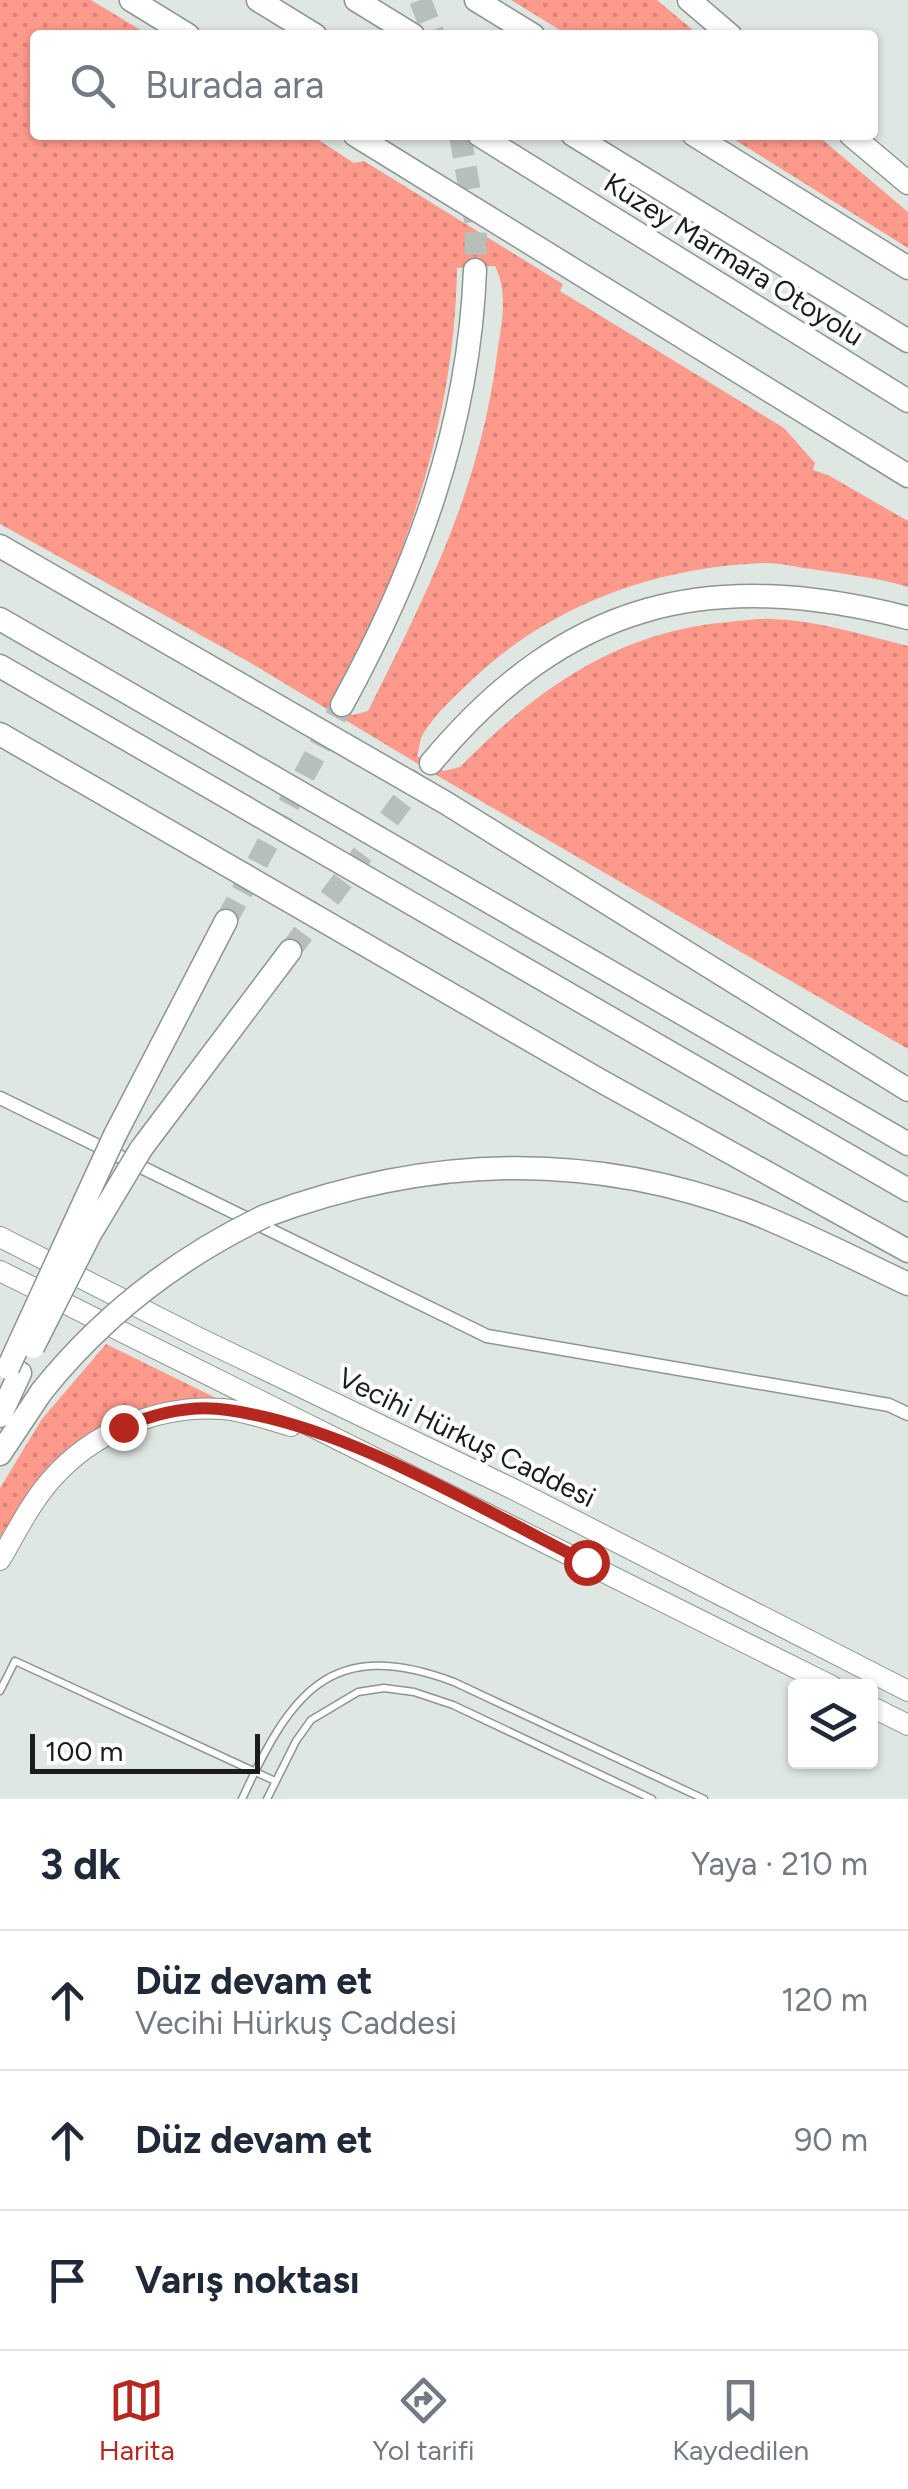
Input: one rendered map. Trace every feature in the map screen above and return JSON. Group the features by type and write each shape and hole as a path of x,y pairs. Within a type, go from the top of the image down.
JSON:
{"highway":[{"path":"131,0 180,30"},
{"path":"258,0 307,30"},
{"path":"356,0 405,30"},
{"path":"476,0 525,30"},
{"path":"689,0 724,30"},
{"path":"363,140 908,476"},
{"name":"Kuzey Marmara Otoyolu","path":"486,140 908,401"},
{"name":"Kuzey Marmara Otoyolu","path":"581,140 908,341"},
{"path":"702,140 908,268"},
{"path":"856,140 908,183"},
{"path":"342,705 407,574 438,488 463,391 475,270"},
{"path":"0,546 446,804 908,1090"},
{"path":"432,762 494,694 536,662 579,637 625,618 680,602 733,595 826,594 908,606"},
{"path":"786,596 908,618"},
{"path":"0,619 908,1144"},
{"path":"0,666 908,1190"},
{"path":"0,734 601,1081 908,1250"},
{"path":"0,1416 9,1375 114,1135 226,921"},
{"path":"9,1375 141,1149 290,951"},
{"path":"0,1454 42,1391 105,1324 164,1273 212,1242 265,1216 319,1196 414,1174 516,1168 578,1171 674,1188 729,1204 908,1284"}],"main road":[{"name":"Vecihi Hürkuş Caddesi","path":"0,1237 513,1489 908,1691"},
{"name":"Vecihi Hürkuş Caddesi","path":"0,1271 818,1679"},
{"path":"0,1560 50,1481 97,1441 150,1416 182,1410 226,1409 336,1436"},
{"path":"878,1710 908,1725"}],"street":[{"path":"0,1098 486,1336 889,1405 908,1414"}],"lane":[{"path":"0,1691 15,1661 275,1782"},
{"path":"242,1799 276,1728 295,1704 319,1684 351,1670 382,1663 454,1682 704,1799"},
{"path":"267,1799 311,1720 358,1692 384,1688 414,1692 453,1705 652,1799"}],"shaded area":[{"path":"0,0 91,0 141,30 30,30 30,140 319,140 354,163 364,161 563,284 560,291 784,428 815,463 813,470 908,521 908,587 765,563 685,572 647,581 573,610 538,629 474,678 428,726 417,756 444,771 460,767 519,713 581,669 650,638 687,628 757,619 791,620 908,646 908,1049 443,779 249,662 0,524","holes":["495,266 503,310 489,404 464,496 411,624 368,711 353,715 335,704 382,600 421,492 447,382 457,268"]},
{"path":"511,0 657,0 693,30 560,30"},
{"path":"735,140 823,140 908,212 908,248"},
{"path":"106,1344 216,1398 176,1400 128,1415 0,1545 0,1488 42,1419"}],"tunnel":[{"path":"420,0 432,30"},
{"path":"461,140 476,226 475,270"},
{"path":"226,921 342,705"},
{"path":"290,951 431,763"}],"route":[{"path":"123,1427 150,1416 182,1410 226,1409 336,1436 586,1562"}]}
